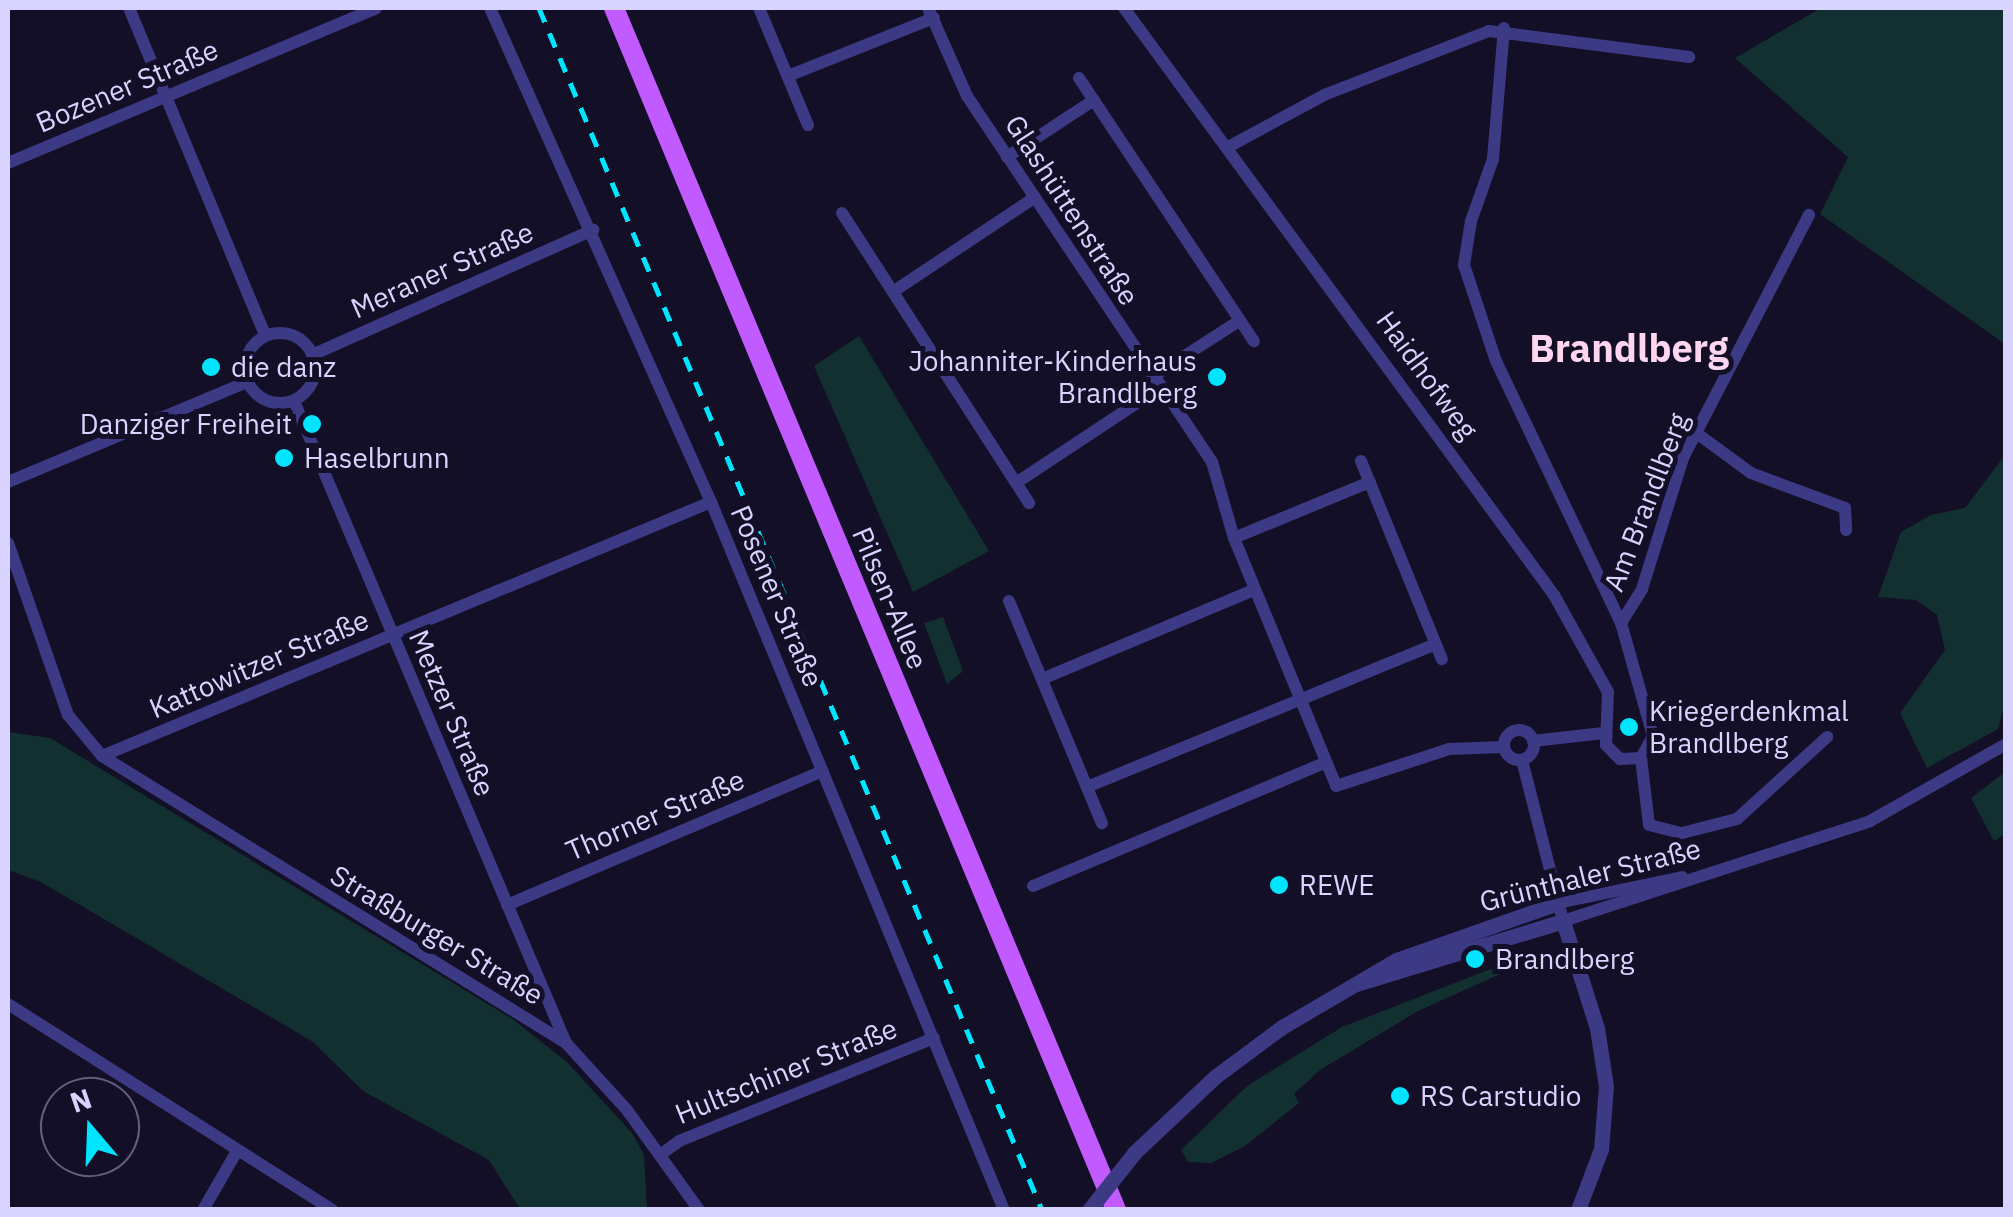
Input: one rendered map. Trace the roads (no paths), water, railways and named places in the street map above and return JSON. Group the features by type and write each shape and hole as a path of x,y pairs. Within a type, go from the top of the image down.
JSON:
{"main road":[{"name":"Pilsen-Allee","path":"614,8 1116,1210"}],"street":[{"path":"128,8 266,335"},
{"name":"Bozener Straße","path":"8,163 376,8"},
{"name":"Posener Straße","path":"490,8 593,230 711,502 1004,1210"},
{"path":"759,8 808,125"},
{"name":"Haidhofweg","path":"1124,8 1554,595 1608,692 1604,733"},
{"path":"788,76 931,11"},
{"name":"Glashüttenstraße","path":"931,11 967,96 1212,462 1234,538 1336,786 1449,750 1503,748"},
{"path":"1504,28 1493,159 1471,221 1464,265 1496,361 1622,623"},
{"path":"1228,147 1324,95 1504,28 1689,57"},
{"path":"1079,78 1254,341"},
{"path":"1007,156 1094,100"},
{"path":"894,292 1034,198"},
{"path":"842,214 1028,503"},
{"name":"Am Brandlberg","path":"1809,215 1695,432 1642,589 1622,623 1652,714 1653,736 1641,758 1649,825 1682,833 1737,819 1827,737"},
{"name":"Meraner Straße","path":"312,355 593,230"},
{"path":"1016,483 1240,321"},
{"path":"266,335 298,338 312,355 314,376 294,401 262,399 247,382 245,360 266,335"},
{"path":"8,482 247,382"},
{"name":"Metzer Straße","path":"294,401 566,1043"},
{"path":"1695,432 1751,473 1844,508 1846,530"},
{"path":"1361,462 1442,659"},
{"path":"1234,538 1370,482"},
{"name":"Kattowitzer Straße","path":"102,756 711,502"},
{"name":"Straßburger Straße","path":"8,543 68,715 102,756 566,1043 660,1155 699,1210"},
{"path":"1042,679 1254,590"},
{"path":"1010,601 1102,822"},
{"path":"1087,787 1436,644"},
{"path":"1578,1210 1601,1149 1606,1086 1597,1028 1563,921 1522,760 1503,748 1508,733 1518,730 1534,741 1604,733 1611,754 1632,762 1641,758"},
{"path":"1522,760 1534,741"},
{"name":"Grünthaler Straße","path":"1356,984 1870,821 2006,744"},
{"path":"1033,886 1324,763"},
{"name":"Thorner Straße","path":"508,905 823,771"},
{"name":"Grünthaler Straße","path":"1089,1210 1136,1152 1216,1076 1356,984 1444,940 1558,903 1729,867"},
{"path":"8,1004 332,1209"},
{"name":"Hultschiner Straße","path":"660,1155 678,1140 934,1038"},
{"path":"203,1210 237,1150"}],"railway":[{"path":"539,8 1042,1210"}],"place":[{"name":"die danz","path":"211,367"},
{"name":"Johanniter-Kinderhaus Brandlberg","path":"1217,377"},
{"name":"Danziger Freiheit","path":"312,424"},
{"name":"Haselbrunn","path":"284,458"},
{"name":"Kriegerdenkmal Brandlberg","path":"1629,727"},
{"name":"REWE","path":"1279,885"},
{"name":"Brandlberg","path":"1475,959"},
{"name":"RS Carstudio","path":"1400,1096"}],"district":[{"name":"Brandlberg","path":"1629,348"}]}
